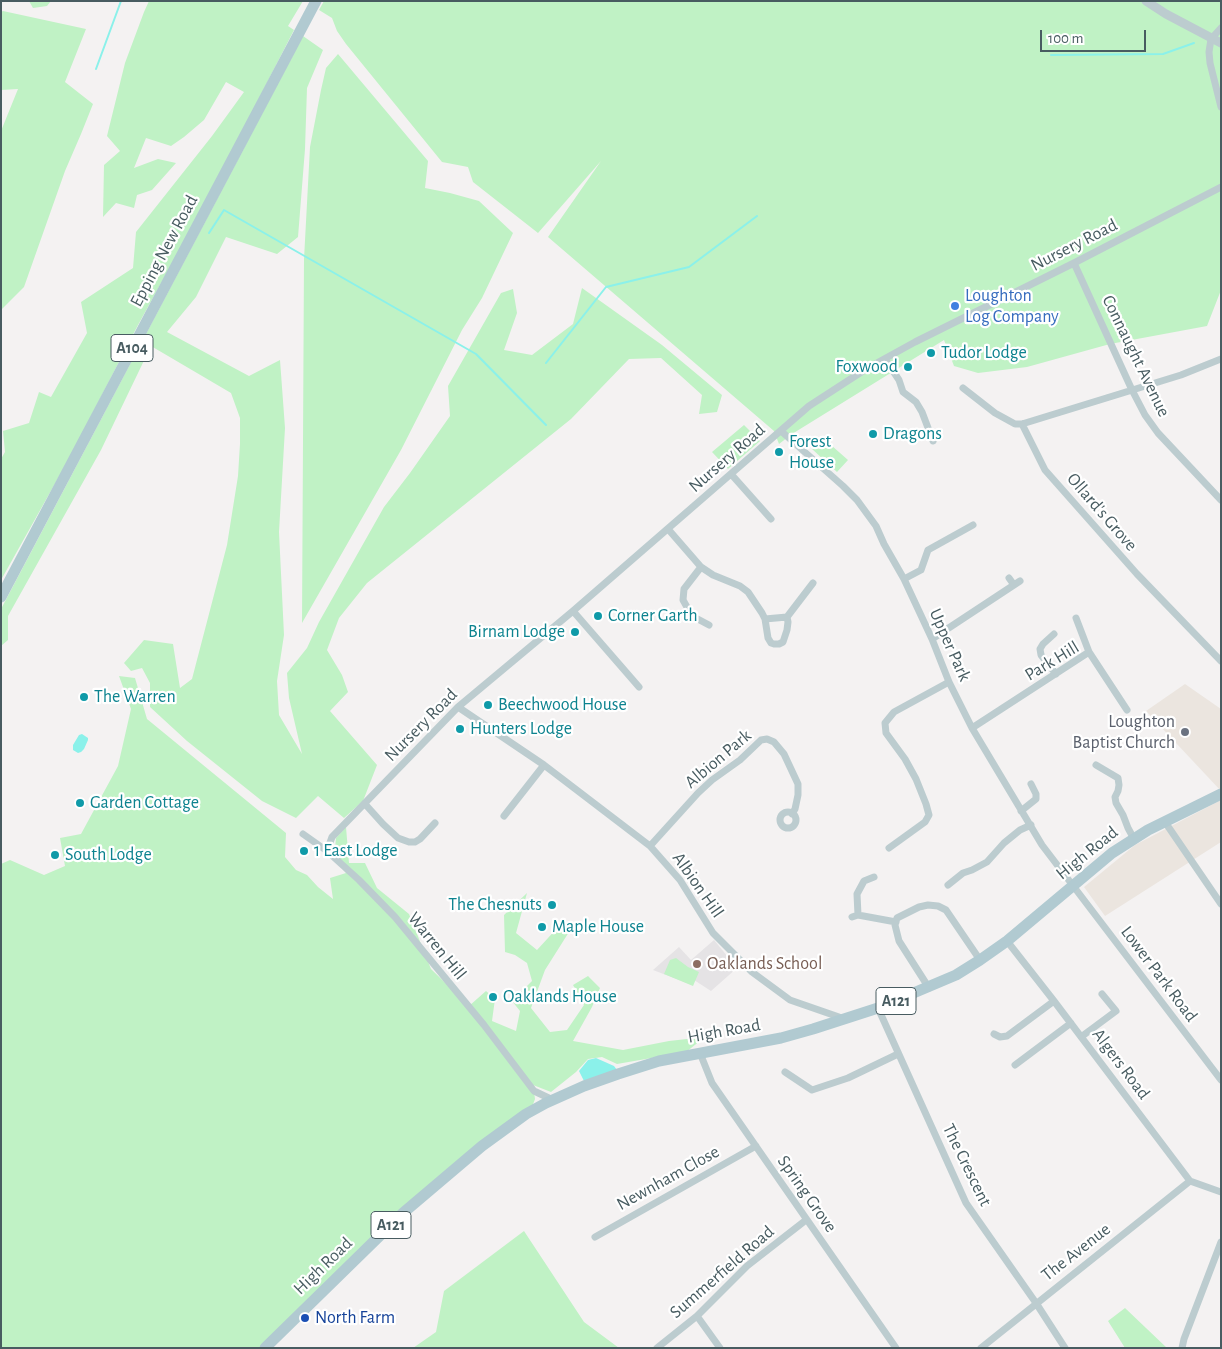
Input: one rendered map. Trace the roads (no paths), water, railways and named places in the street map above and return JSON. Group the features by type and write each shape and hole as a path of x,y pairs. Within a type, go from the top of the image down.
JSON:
{"main road":[{"name":"Epping New Road","path":"1,597 316,1"},
{"name":"High Road","path":"268,1347 403,1213 482,1146 538,1107 584,1086 626,1071 659,1061 781,1038 843,1020 929,988 956,975 1007,941 1112,853 1165,822 1221,794"}],"street":[{"path":"1146,1 1166,14 1221,43"},
{"path":"1221,28 1211,39 1209,52 1221,108"},
{"name":"Nursery Road","path":"327,851 332,837 458,707 573,611 809,406 866,369 915,342 1221,187"},
{"name":"Connaught Avenue","path":"1074,263 1145,415 1158,433 1221,500"},
{"path":"885,359 899,380 903,392 916,402 922,412 933,441"},
{"path":"963,388 995,413 1015,424 1022,424 1182,375 1221,359"},
{"name":"Ollard's Grove","path":"1022,424 1045,470 1137,574 1221,661"},
{"name":"Upper Park","path":"780,431 843,486 857,500 876,526 904,579 932,639 949,682 972,728 1042,845 1074,886"},
{"path":"731,474 771,519"},
{"path":"904,579 921,570 928,550 973,525"},
{"path":"668,529 701,567 709,573 740,586 748,592 765,619 768,638 771,643 776,645 785,639 787,617 813,584"},
{"path":"701,567 684,589 683,600 692,616 709,625"},
{"path":"932,639 1017,583 1009,578"},
{"path":"573,611 639,687"},
{"path":"765,619 787,617"},
{"path":"1076,618 1089,652"},
{"path":"1054,634 1040,649 1041,655 1056,674"},
{"name":"Park Hill","path":"972,728 1089,652 1127,710"},
{"path":"889,848 926,822 929,815 916,779 905,759 886,733 885,723 894,712 949,682"},
{"name":"Albion Hill","path":"458,707 544,765 650,846 680,880 713,933 752,972 790,1000 843,1020"},
{"name":"Albion Park","path":"650,846 712,780 740,760 762,740 766,739 774,742 784,754 798,784 798,795 792,814"},
{"path":"504,816 544,765"},
{"path":"1096,765 1118,778 1119,785 1115,798 1116,803 1134,839"},
{"path":"1022,811 1036,800 1032,784"},
{"path":"365,804 398,838 409,842 420,840 435,823"},
{"path":"1165,822 1221,904"},
{"path":"948,885 963,874 987,862 1004,843 1020,830 1031,825"},
{"name":"Warren Hill","path":"302,834 327,851 395,917 484,1026 534,1091 538,1107"},
{"path":"874,877 864,881 857,894 855,916 896,922"},
{"name":"Lower Park Road","path":"1074,886 1221,1080"},
{"path":"929,988 899,941 896,932 897,918 928,905 938,906 946,910 980,960"},
{"name":"Algers Road","path":"1007,941 1190,1181"},
{"path":"1082,1037 1116,1011 1102,994"},
{"path":"994,1034 1007,1036 1054,1001"},
{"name":"The Crescent","path":"878,1008 966,1203 1065,1348"},
{"path":"1015,1065 1071,1023"},
{"name":"Spring Grove","path":"700,1053 712,1082 896,1348"},
{"path":"785,1072 812,1090 848,1078 898,1054"},
{"name":"Warren Hill","path":"534,1091 553,1100"},
{"name":"Newnham Close","path":"595,1237 756,1146"},
{"path":"1190,1181 1221,1192"},
{"name":"The Avenue","path":"981,1348 1190,1181"},
{"name":"Summerfield Road","path":"657,1348 697,1316 747,1266 806,1220"},
{"path":"1182,1348 1184,1338 1221,1242"},
{"path":"697,1316 720,1348"}],"water":[{"path":"82,734 88,740 84,749 78,753 73,750 73,745 79,735"},
{"path":"596,1058 614,1066 617,1070 584,1081 579,1071 588,1060"}],"waterway":[{"path":"96,69 121,1"},
{"path":"1051,55 1163,54 1194,43"},
{"path":"209,233 224,210 476,354 546,425"},
{"path":"546,363 606,287 689,267 757,216"}],"place":[{"name":"Loughton Log Company","path":"955,306"},
{"name":"Tudor Lodge","path":"931,353"},
{"name":"Foxwood","path":"908,367"},
{"name":"Dragons","path":"873,434"},
{"name":"Forest House","path":"779,452"},
{"name":"Corner Garth","path":"598,616"},
{"name":"Birnam Lodge","path":"575,632"},
{"name":"The Warren","path":"84,697"},
{"name":"Beechwood House","path":"488,705"},
{"name":"Hunters Lodge","path":"460,729"},
{"name":"Loughton Baptist Church","path":"1185,732"},
{"name":"Garden Cottage","path":"80,803"},
{"name":"1 East Lodge","path":"304,851"},
{"name":"South Lodge","path":"55,855"},
{"name":"The Chesnuts","path":"552,905"},
{"name":"Maple House","path":"542,927"},
{"name":"Oaklands School","path":"697,964"},
{"name":"Oaklands House","path":"493,997"},
{"name":"North Farm","path":"305,1318"}]}
